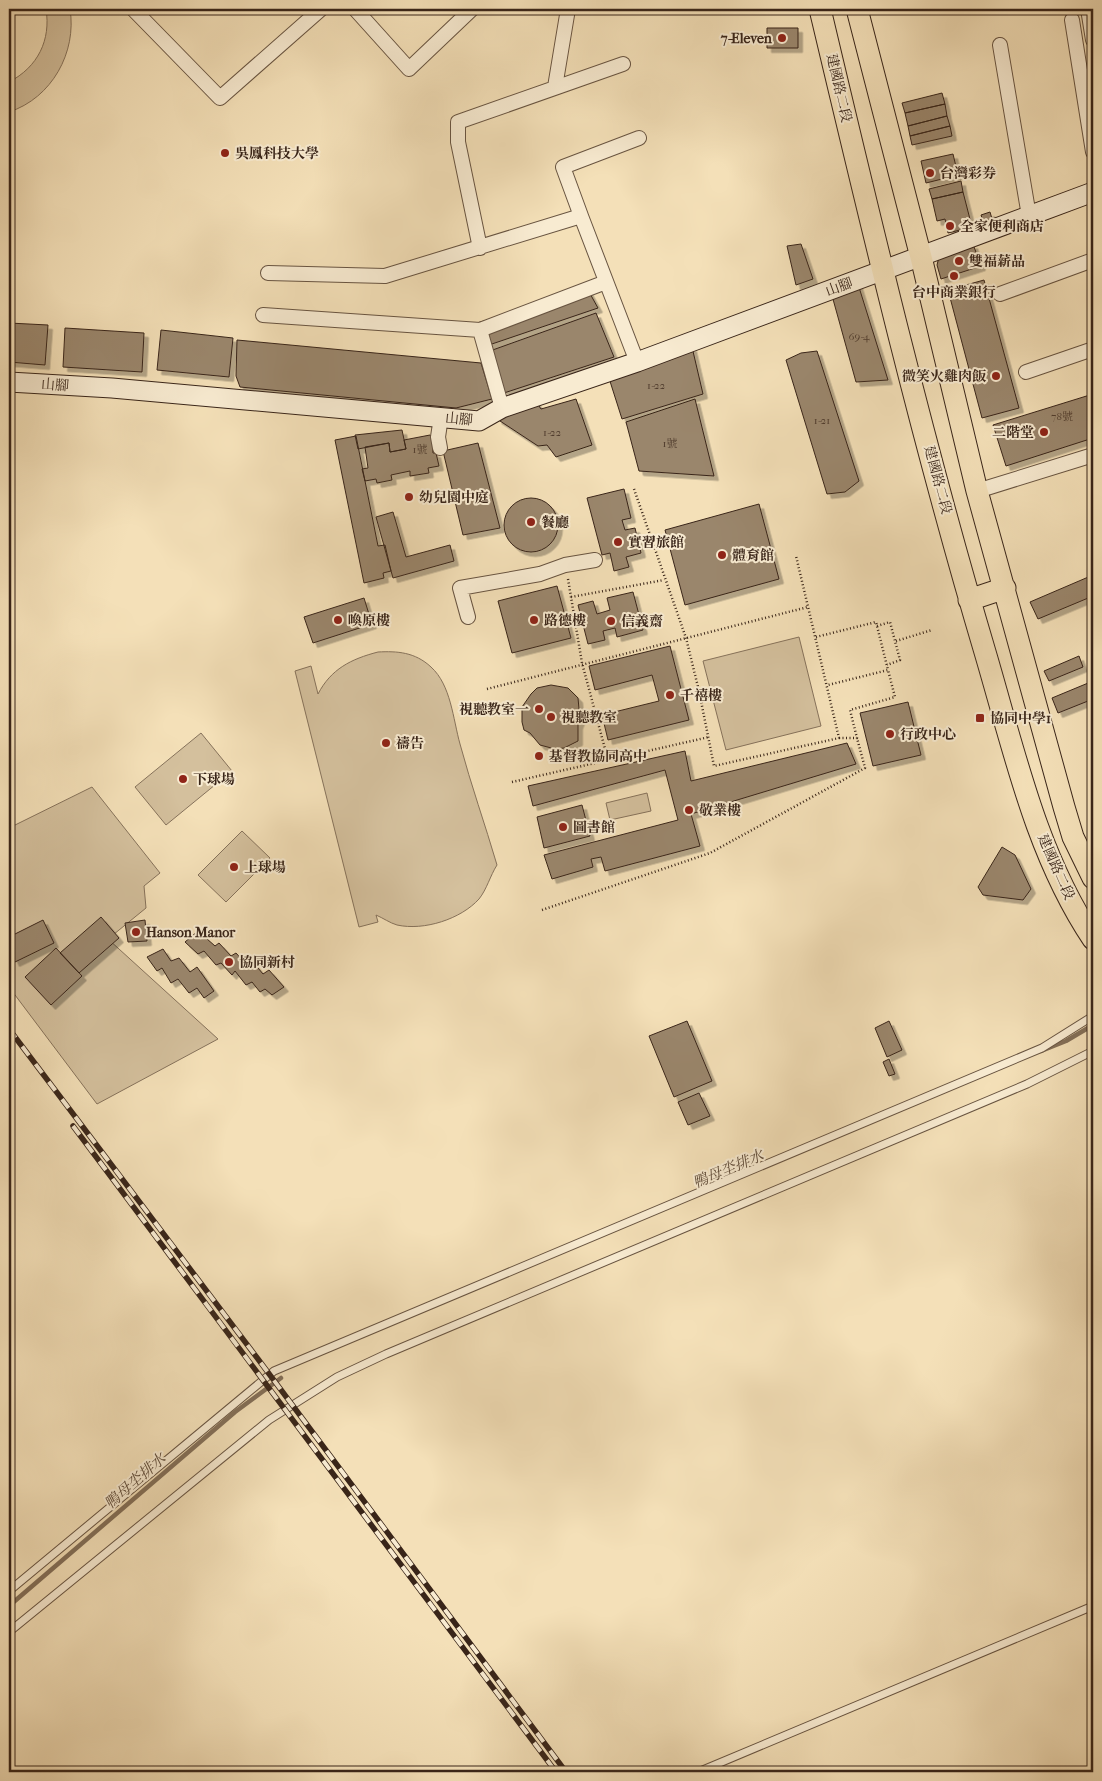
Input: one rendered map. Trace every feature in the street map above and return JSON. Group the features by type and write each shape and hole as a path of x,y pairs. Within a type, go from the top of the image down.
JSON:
{"main road":[{"name":"建國路二段","path":"820,9 883,271 969,600 1047,854 1078,916 1093,939"},
{"name":"建國路二段","path":"857,9 921,257 977,491 1064,808 1073,837 1093,878"},
{"path":"969,600 1005,588"}],"street":[{"path":"133,9 220,98 321,9"},
{"path":"355,9 408,69 472,9"},
{"path":"555,87 568,9"},
{"path":"1088,9 1093,40"},
{"path":"1072,20 1093,152"},
{"path":"1000,45 1029,216"},
{"path":"480,248 458,142 458,122 622,64"},
{"path":"636,362 563,167 639,138"},
{"name":"山腳","path":"9,382 112,388 479,421 502,408 636,362 1093,192"},
{"path":"268,273 385,276 582,216"},
{"path":"1000,294 1093,260"},
{"path":"263,315 480,330 606,282"},
{"path":"480,330 502,408"},
{"path":"1026,372 1093,350"},
{"path":"440,417 438,437 440,448"},
{"path":"977,491 1093,454"},
{"path":"468,617 460,588 540,574 565,565 595,560"}],"lane":[{"path":"9,1591 274,1371 1042,1048 1093,1016"},
{"path":"9,1632 269,1420 337,1377 386,1354 1027,1084 1093,1051"},
{"path":"698,1772 1093,1606"}],"path":[{"path":"634,489 664,580 686,638 714,766 839,738 857,738"},
{"path":"796,556 839,738"},
{"path":"565,565 582,663 608,760"},
{"path":"571,597 664,580"},
{"path":"487,689 582,663 808,607"},
{"path":"542,910 710,853 865,768 850,710 895,697 876,622 816,637"},
{"path":"877,626 890,622 896,641 900,660 887,664"},
{"path":"896,641 932,630"},
{"path":"828,685 888,670"},
{"path":"512,782 709,737"}],"shaded area":[{"path":"46,9 70,9 71,25 65,57 49,85 38,96 9,112 9,82 28,69 40,51 46,31"},
{"path":"799,637 821,726 726,750 703,661"},
{"path":"378,652 399,652 412,655 425,662 438,674 447,693 464,759 497,865 479,899 452,918 430,925 397,925 376,915 378,922 359,927 295,671 311,666 318,694 329,678 343,666"},
{"name":"下球場","path":"201,733 232,771 166,825 135,787"},
{"path":"92,787 160,873 144,886 146,908 108,939 218,1039 97,1104 9,987 9,828"},
{"path":"647,793 651,811 610,820 606,803"},
{"name":"上球場","path":"242,831 270,858 226,902 198,875"}],"building":[{"name":"7-Eleven","path":"767,28 798,28 798,48 767,48"},
{"path":"942,93 945,104 905,113 902,103"},
{"path":"945,104 947,116 908,126 905,113"},
{"path":"947,116 950,126 910,136 908,126"},
{"path":"950,126 952,136 912,145 910,136"},
{"path":"953,154 958,175 926,183 921,161"},
{"path":"961,181 963,192 932,199 929,189"},
{"path":"963,192 972,227 948,233 945,219 937,221 932,199"},
{"path":"990,212 993,222 984,224 981,215"},
{"path":"801,244 813,279 796,285 787,246"},
{"name":"雙福薪品","path":"973,244 981,266 941,279 937,265 939,257"},
{"path":"984,280 1019,408 982,418 948,290"},
{"path":"858,284 888,380 856,382 831,292"},
{"path":"588,290 598,308 486,346 477,323"},
{"path":"596,313 614,357 504,393 487,352"},
{"path":"9,323 48,325 45,365 9,362"},
{"path":"65,328 144,333 142,372 63,367"},
{"path":"161,330 233,338 229,377 157,370"},
{"path":"237,340 481,363 492,399 456,408 240,387 236,376"},
{"path":"692,347 703,394 622,419 608,375"},
{"path":"817,351 859,481 845,492 827,494 786,360 801,353"},
{"name":"二階堂","path":"1093,394 1093,438 1006,466 993,425"},
{"path":"576,399 592,445 556,457 547,445 538,446 497,419 535,400 541,409"},
{"path":"695,399 714,476 639,471 626,422"},
{"path":"402,430 406,449 390,452 389,443 358,449 355,435"},
{"path":"430,435 433,453 436,453 439,466 428,468 429,473 410,476 410,471 391,475 392,480 377,483 376,479 365,481 362,469 368,468 365,447 389,443 390,452 406,449 404,440"},
{"path":"356,436 378,546 385,545 391,571 383,573 384,578 364,583 335,440"},
{"path":"478,443 500,528 463,535 443,451"},
{"name":"實習旅館","path":"624,489 631,518 622,520 625,530 635,528 641,553 626,557 629,567 614,571 610,553 602,555 587,498"},
{"name":"餐廳","path":"531,498 541,500 550,506 556,515 558,525 556,535 550,544 541,550 531,552 521,550 512,544 506,535 504,525 506,515 512,506 521,500"},
{"name":"體育館","path":"759,504 779,579 685,605 665,530"},
{"path":"393,512 406,557 450,545 454,561 393,578 376,517"},
{"path":"1093,575 1093,596 1038,619 1030,602"},
{"name":"路德樓","path":"557,586 571,638 512,653 498,601"},
{"name":"信義齋","path":"633,592 643,630 617,637 615,628 603,631 605,640 588,644 578,605 593,601 597,614 610,610 607,598"},
{"name":"喚原樓","path":"364,598 372,624 313,643 304,617"},
{"name":"千禧樓","path":"670,646 689,720 608,740 602,715 659,701 652,675 595,690 589,666"},
{"path":"1079,656 1083,667 1049,681 1044,671"},
{"path":"1093,681 1093,699 1058,713 1052,698"},
{"name":"視聽教室","path":"551,685 568,688 578,698 580,720 578,725 578,741 564,748 555,749 540,745 530,733 524,730 522,722 522,707 531,694 537,688"},
{"name":"行政中心","path":"908,702 921,755 873,766 860,713"},
{"name":"敬業樓","path":"847,743 856,764 691,814 700,846 605,871 601,857 591,859 593,867 552,879 544,855 678,820 665,770 533,806 528,786 685,751 691,781"},
{"name":"圖書館","path":"582,805 590,836 544,848 537,817"},
{"path":"1002,847 1015,855 1031,889 1023,900 983,895 978,887"},
{"path":"101,917 119,938 79,973 60,953"},
{"path":"43,920 54,943 15,962 9,949 9,937"},
{"name":"Hanson Manor","path":"145,920 147,941 128,942 125,923"},
{"name":"協同新村","path":"198,931 215,946 219,943 231,956 236,953 247,965 253,962 263,974 269,970 284,987 272,995 265,989 260,992 252,982 246,985 235,971 232,975 221,963 216,965 204,951 198,954 185,942"},
{"path":"56,948 82,976 51,1005 25,977"},
{"name":"協同新村","path":"163,949 171,961 179,958 190,972 197,967 214,991 204,998 197,988 189,993 178,979 171,983 162,968 157,971 147,957"},
{"path":"687,1021 712,1081 674,1097 649,1036"},
{"path":"889,1021 902,1050 887,1057 875,1028"},
{"path":"889,1059 895,1074 889,1076 883,1062"},
{"path":"699,1093 710,1116 688,1125 678,1102"}],"waterway":[{"name":"鴨母坔排水","path":"1041,1051 1066,1041 1093,1025"},
{"name":"鴨母坔排水","path":"9,1606 235,1412 281,1378"}],"railway":[{"path":"9,1029 566,1772"},
{"path":"73,1126 556,1772"}],"place":[{"name":"7-Eleven","path":"782,38"},
{"name":"吳鳳科技大學","path":"225,153"},
{"name":"台灣彩券","path":"930,173"},
{"name":"全家便利商店","path":"950,226"},
{"name":"雙福薪品","path":"959,261"},
{"name":"台中商業銀行","path":"954,276"},
{"name":"微笑火雞肉飯","path":"996,376"},
{"name":"二階堂","path":"1044,432"},
{"name":"幼兒園中庭","path":"409,497"},
{"name":"餐廳","path":"531,522"},
{"name":"實習旅館","path":"618,542"},
{"name":"體育館","path":"722,555"},
{"name":"喚原樓","path":"338,620"},
{"name":"路德樓","path":"534,620"},
{"name":"信義齋","path":"611,621"},
{"name":"千禧樓","path":"670,695"},
{"name":"視聽教室一","path":"539,709"},
{"name":"視聽教室","path":"551,717"},
{"name":"協同中學1","path":"980,718"},
{"name":"行政中心","path":"890,734"},
{"name":"禱告","path":"386,743"},
{"name":"基督教協同高中","path":"539,756"},
{"name":"下球場","path":"183,779"},
{"name":"敬業樓","path":"689,810"},
{"name":"圖書館","path":"563,827"},
{"name":"上球場","path":"234,867"},
{"name":"Hanson Manor","path":"136,932"},
{"name":"協同新村","path":"229,962"}]}
